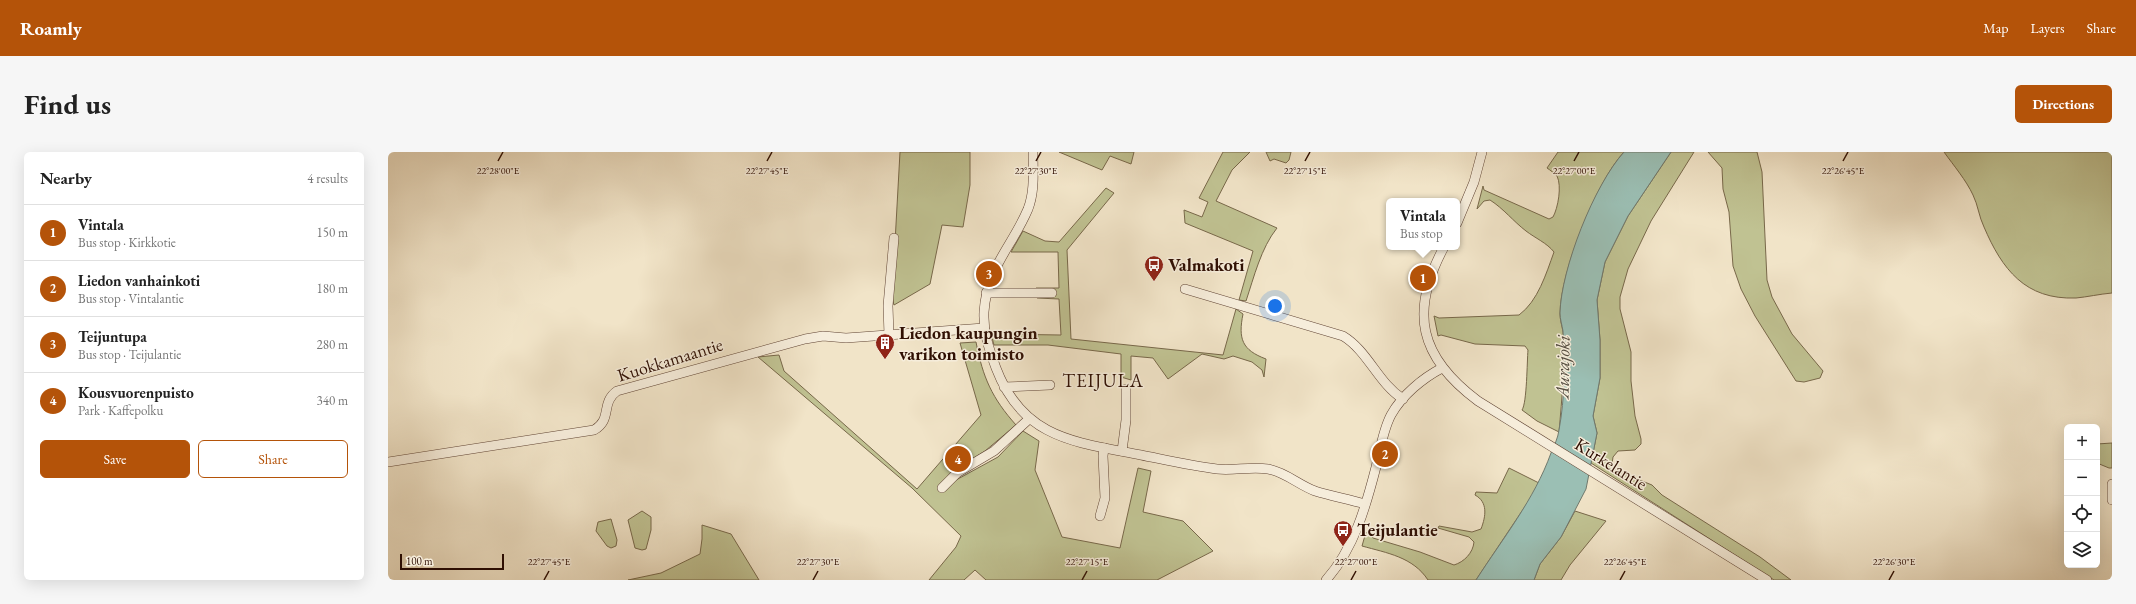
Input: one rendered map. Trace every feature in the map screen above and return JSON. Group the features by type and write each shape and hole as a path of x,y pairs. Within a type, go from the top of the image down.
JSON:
{"street":[{"path":"1033,152 1033,188 1028,208 994,270 986,293 984,328 988,345 1004,387 1026,422 1052,433 1122,452 1215,469 1250,468 1272,470 1316,491 1365,504"},
{"path":"1460,216 1474,182 1482,152"},
{"path":"889,335 888,306 894,238"},
{"name":"Kurkelantie","path":"1443,250 1432,272 1424,305 1428,339 1434,356 1442,368 1458,386 1478,401 1767,580"},
{"path":"1185,289 1242,308 1343,336 1354,344 1389,387 1403,399"},
{"path":"986,293 1052,293"},
{"name":"Kuokkamaantie","path":"388,462 589,431 602,424 606,416 609,399 617,391 805,339 823,336 846,338 984,328"},
{"path":"1326,580 1351,542 1365,504 1391,414 1403,399 1431,374 1442,368"},
{"path":"1004,387 1050,385"},
{"path":"1122,452 1126,420 1126,389"},
{"path":"942,488 957,474 994,451 1026,422"},
{"path":"1100,516 1105,498 1104,448"},
{"path":"2112,484 2112,500"}],"green space":[{"path":"900,152 970,152 970,185 963,227 942,225 930,284 894,305 892,297"},
{"path":"1059,152 1134,152 1131,164 1110,156 1102,170"},
{"path":"1223,152 1250,152 1232,170 1216,201 1277,228 1262,254 1246,301 1239,300 1253,251 1185,223 1184,210 1202,217 1208,202 1199,198"},
{"path":"1266,152 1291,152 1289,160 1286,163 1274,159 1270,161"},
{"path":"1558,152 1624,152 1602,184 1591,206 1566,276 1560,314 1563,332 1564,357 1559,432 1537,421 1522,410 1525,399 1527,372 1528,350 1525,346 1475,344 1441,335 1438,336 1434,316 1439,318 1519,315 1526,309 1541,286 1554,252 1526,231 1500,207 1490,200 1484,201 1477,209 1483,186 1484,190 1549,219 1553,217 1558,203 1559,185 1557,176 1547,168"},
{"path":"1671,152 1694,152 1651,221 1628,269 1620,297 1620,309 1631,352 1631,381 1635,416 1641,444 1635,450 1618,451 1613,457 1612,464 1617,471 1652,485 1662,495 1760,557 1791,580 1774,580 1591,463 1597,433 1593,416 1600,378 1600,340 1597,300 1605,262 1628,216"},
{"path":"1708,152 1757,152 1762,172 1767,280 1772,297 1792,334 1823,371 1820,378 1804,382 1796,381 1755,316 1741,289 1733,266 1729,212 1723,189 1722,168"},
{"path":"1944,152 2112,152 2112,293 2076,298 2058,297 2043,294 2029,287 2018,279 1999,256 1982,223 1975,199 1970,189"},
{"path":"1106,188 1114,193 1067,250 1071,339 1223,355 1236,309 1243,314 1241,330 1242,337 1247,347 1258,356 1266,359 1264,377 1262,370 1252,362 1233,356 1224,359 1202,354 1168,379 1153,358 1131,356 1131,380 1121,377 1121,354 1048,345 994,345 991,334 1061,335 1059,299 1037,298 1036,288 1059,288 1058,252 1011,252 1023,231 1045,241 1059,242"},
{"path":"976,342 985,377 1001,406 1016,425 985,451 952,472 956,480 998,457 1023,431 1039,441 1035,470 1062,537 1120,548 1138,468 1151,471 1143,512 1183,521 1213,551 1157,580 986,580 975,570 964,580 929,580 956,547 961,536 912,488 758,357 779,355 784,371 917,489 981,415 960,343"},
{"path":"2112,443 2112,468 2100,464 2100,444"},
{"path":"1509,468 1539,483 1532,496 1476,580 1428,580 1422,572 1407,561 1390,554 1362,546 1366,532 1373,538 1420,552 1454,565 1458,564 1470,553 1474,542 1469,537 1438,528 1439,526 1472,532 1481,529 1485,510 1482,501 1475,495 1476,492 1497,493"},
{"path":"642,511 651,517 651,530 646,549 642,550 635,548 628,520"},
{"path":"1575,511 1606,521 1570,565 1561,580 1534,580 1540,564 1561,537"},
{"path":"611,519 617,540 616,546 611,548 607,546 596,531 598,522"},
{"path":"702,525 731,534 759,580 628,580 661,573 700,554"}],"water":[{"path":"1624,152 1671,152 1628,216 1605,262 1597,300 1600,340 1600,378 1593,416 1597,433 1586,489 1561,537 1540,564 1534,580 1476,580 1527,503 1544,470 1557,439 1561,418 1564,368 1564,343 1560,313 1566,274 1581,228 1591,206 1601,185"}],"place":[{"name":"Teijuntupa","path":"989,274"},
{"name":"Vintala","path":"1423,278"},
{"name":"Valmakoti","path":"1154,282"},
{"name":"Liedon kaupungin varikon toimisto","path":"885,360"},
{"name":"Liedon vanhainkoti","path":"1385,454"},
{"name":"Kousvuorenpuisto","path":"958,459"},
{"name":"Teijulantie","path":"1343,547"}],"district":[{"name":"TEIJULA","path":"1103,380"}],"water label":[{"name":"Aurajoki","path":"1562,367"}]}
